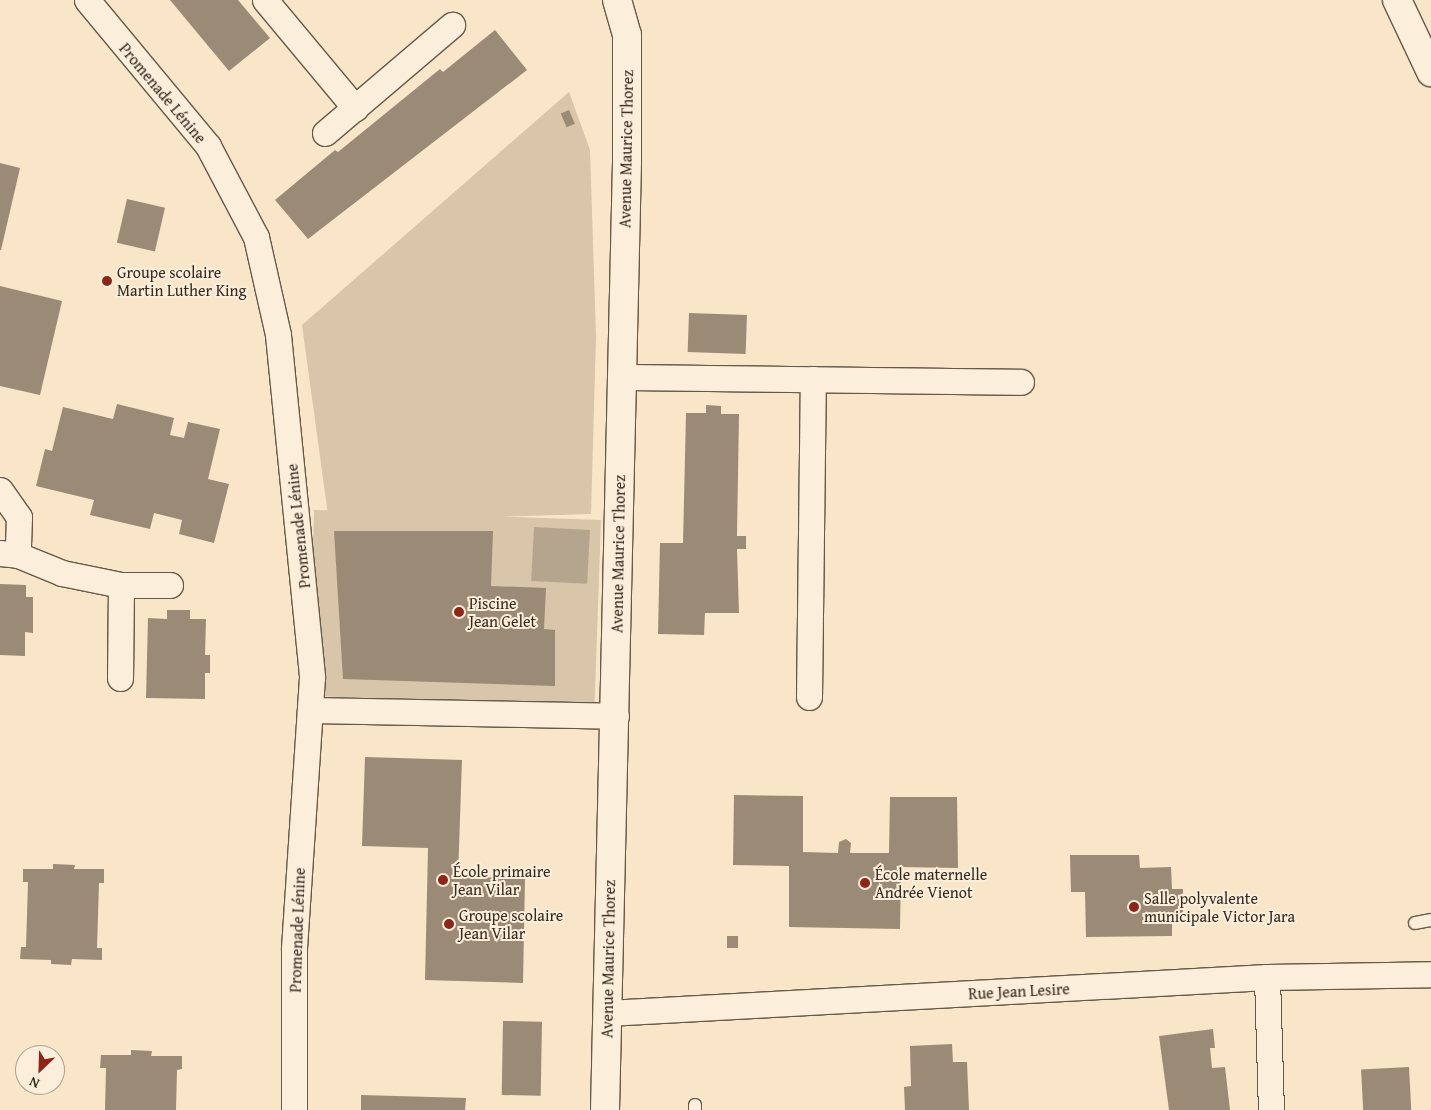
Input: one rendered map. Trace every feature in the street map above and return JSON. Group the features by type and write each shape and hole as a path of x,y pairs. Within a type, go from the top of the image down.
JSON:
{"street":[{"name":"Promenade Lénine","path":"88,0 201,136 256,237 278,335 312,677 294,949 294,1110"},
{"path":"265,0 355,108"},
{"name":"Avenue Maurice Thorez","path":"605,1110 616,716 620,377 627,162 627,36 617,0"},
{"path":"1397,0 1431,72"},
{"path":"325,133 452,25"},
{"path":"620,377 1021,382"},
{"path":"809,697 813,380"},
{"path":"0,490 19,517 9,554 62,573 121,585 170,585"},
{"path":"120,678 121,585"},
{"path":"310,710 616,716"},
{"name":"Rue Jean Lesire","path":"607,1013 1267,977 1431,974"},
{"path":"1267,977 1271,1110"}],"lane":[{"path":"1415,922 1431,920"}],"shaded area":[{"path":"569,92 590,150 596,336 591,514 329,522 302,325"},
{"name":"Piscine Jean Gelet","path":"314,510 601,520 595,706 308,696"},
{"path":"534,527 590,530 587,584 531,581"}],"building":[{"path":"170,0 238,0 270,38 229,71"},
{"path":"495,30 527,70 308,239 275,200 335,150 338,152 440,69 443,72"},
{"path":"569,110 575,124 567,127 561,114"},
{"path":"0,163 20,168 1,250 0,250"},
{"path":"127,199 165,208 155,252 117,243"},
{"path":"0,286 62,301 40,395 0,386"},
{"path":"689,313 747,315 746,354 688,352"},
{"path":"117,404 174,418 170,435 184,438 188,422 220,429 208,479 229,484 214,543 179,534 182,520 154,513 150,529 90,515 94,500 36,486 45,449 52,451 63,407 113,419"},
{"path":"706,405 721,406 721,414 739,414 737,536 746,536 746,549 737,549 739,613 705,613 704,635 658,634 660,543 683,543 686,413 706,413"},
{"path":"334,531 493,531 491,586 546,588 544,629 555,630 555,686 343,679"},
{"path":"0,584 26,585 26,597 33,597 33,633 25,632 25,656 0,655"},
{"path":"167,610 190,610 190,619 206,619 205,655 210,655 210,673 205,673 205,699 146,698 148,618 167,619"},
{"path":"365,757 462,760 458,877 525,878 523,983 425,980 428,848 362,846"},
{"path":"734,795 803,796 803,852 838,853 839,842 846,839 851,843 850,853 889,853 890,797 957,797 958,868 901,867 900,929 789,927 789,866 733,865"},
{"name":"Salle polyvalente municipale Victor Jara","path":"1070,855 1139,855 1140,868 1171,867 1172,889 1183,889 1183,922 1172,922 1172,936 1086,937 1085,892 1071,892"},
{"path":"53,864 75,865 74,869 104,869 104,883 99,883 97,948 102,948 102,960 72,959 71,965 51,964 51,960 20,959 21,947 26,947 28,882 23,882 23,869 53,869"},
{"path":"727,936 738,936 738,948 727,948"},
{"path":"503,1021 542,1022 541,1096 502,1095"},
{"path":"1213,1029 1215,1048 1210,1048 1212,1068 1225,1067 1230,1110 1169,1110 1159,1036"},
{"path":"952,1044 953,1062 967,1062 969,1110 905,1110 904,1087 911,1086 910,1046"},
{"path":"131,1050 152,1051 151,1056 182,1056 182,1069 177,1070 176,1110 105,1110 106,1068 100,1068 101,1055 131,1055"},
{"path":"1409,1067 1411,1110 1363,1110 1361,1070"},
{"path":"361,1095 466,1098 465,1110 361,1110"}],"place":[{"name":"Groupe scolaire Martin Luther King","path":"107,281"},
{"name":"Piscine Jean Gelet","path":"459,612"},
{"name":"École primaire Jean Vilar","path":"443,880"},
{"name":"École maternelle Andrée Vienot","path":"865,883"},
{"name":"Salle polyvalente municipale Victor Jara","path":"1134,907"},
{"name":"Groupe scolaire Jean Vilar","path":"449,924"}]}
